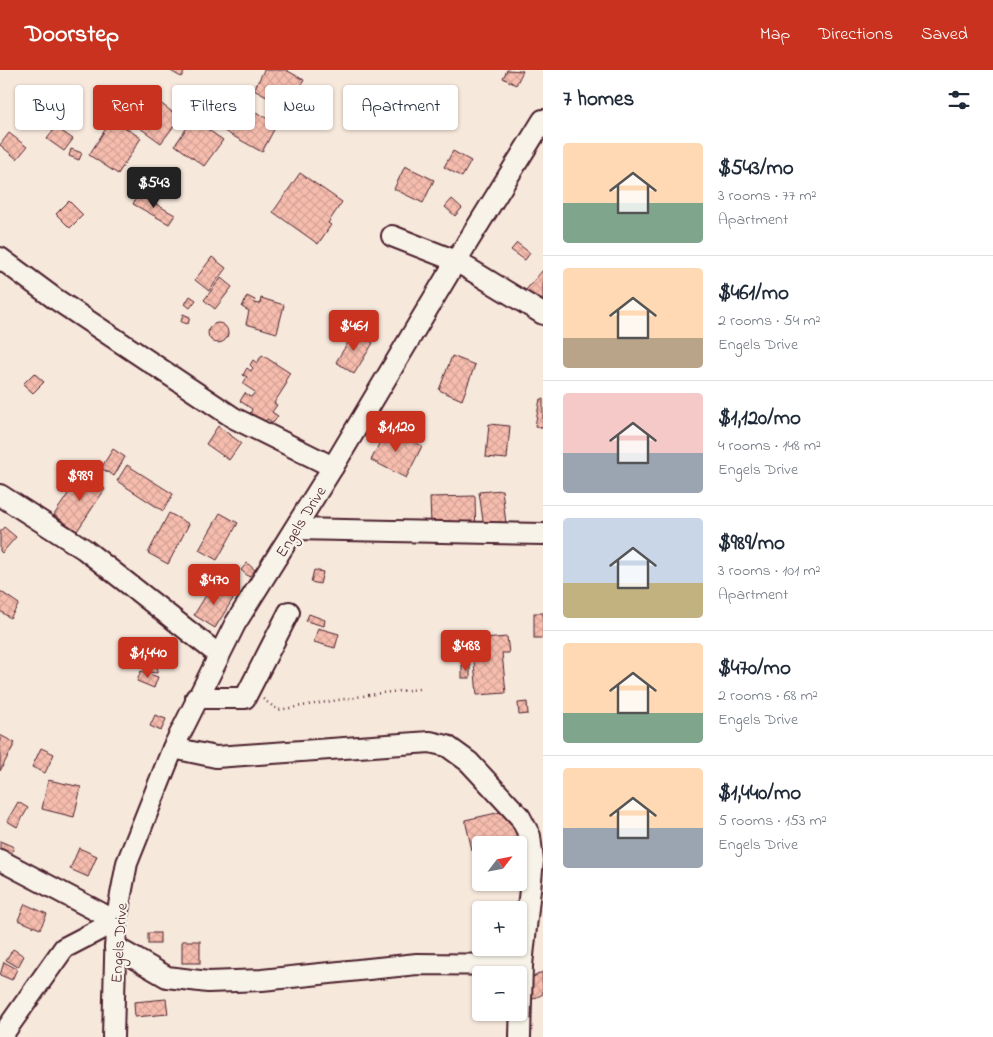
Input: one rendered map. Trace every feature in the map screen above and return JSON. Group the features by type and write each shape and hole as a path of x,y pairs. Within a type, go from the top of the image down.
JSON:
{"street":[{"name":"Engels Drive","path":"113,1037 116,921 127,863 173,748 196,698 235,624 333,467 543,120"},
{"path":"392,236 456,261 543,314"},
{"path":"0,258 54,298 234,418 333,467"},
{"path":"0,495 84,549 219,655"},
{"path":"295,529 543,534"},
{"path":"196,698 245,698 289,612"},
{"path":"173,748 216,757 430,742 447,746 469,762 520,817 530,836 533,861 522,965 520,1037"},
{"path":"0,860 116,921"},
{"path":"1,1037 64,948 116,921"},
{"path":"115,947 167,977 208,982 262,980 416,964 522,965"}],"path":[{"path":"249,690 278,710 381,693 419,689"}],"building":[{"path":"169,70 186,70 181,77"},
{"path":"264,70 286,70 304,80 301,85 265,85 265,96 255,91"},
{"path":"507,70 523,71 516,85 503,78"},
{"path":"162,104 172,112 172,129 161,143 143,130 162,130"},
{"path":"255,112 265,117 265,130 274,130 262,152 224,131 255,130"},
{"path":"54,130 60,130 73,139 64,151 47,139"},
{"path":"105,130 129,130 141,138 118,174 89,155"},
{"path":"185,130 209,130 223,140 204,166 175,145"},
{"path":"9,133 27,147 17,159 0,145"},
{"path":"71,149 82,153 79,160 69,156"},
{"path":"453,151 471,161 462,177 444,167"},
{"path":"405,166 434,180 423,203 394,189"},
{"path":"300,173 342,202 328,223 331,225 318,244 273,212"},
{"path":"138,194 175,215 169,224 133,204"},
{"path":"452,199 462,208 455,216 445,207"},
{"path":"69,201 83,215 70,228 56,214"},
{"path":"517,243 530,253 525,260 511,250"},
{"path":"212,257 226,268 209,291 195,280"},
{"path":"543,270 543,306 525,291"},
{"path":"221,278 232,287 215,309 204,300"},
{"path":"190,296 196,300 190,308 185,304"},
{"path":"247,296 255,300 254,303 260,304 261,298 284,305 277,333 246,324 249,311 242,307"},
{"path":"183,314 190,317 188,324 181,322"},
{"path":"218,323 225,326 228,333 225,340 218,343 211,340 208,333 211,326"},
{"path":"355,331 373,343 354,374 336,362"},
{"path":"262,355 290,373 285,381 287,383 274,403 277,405 272,412 278,416 273,423 267,419 264,423 250,414 252,409 240,401 245,393 251,397 255,392 243,384 247,377 243,375 247,368 251,371 253,368 250,365 253,360 257,363"},
{"path":"452,356 475,365 462,400 439,390"},
{"path":"34,373 44,382 33,393 23,384"},
{"path":"540,399 543,399 543,428 535,426"},
{"path":"408,415 417,422 410,431 401,424"},
{"path":"489,424 510,426 507,459 486,457"},
{"path":"218,426 241,443 229,460 206,444"},
{"path":"387,428 422,446 406,478 371,460"},
{"path":"113,449 125,457 114,476 101,468"},
{"path":"127,465 173,494 163,511 117,481"},
{"path":"82,473 105,489 77,531 54,515"},
{"path":"502,490 507,532 485,535 479,492"},
{"path":"475,496 476,542 439,542 438,525 431,525 430,497"},
{"path":"169,513 189,524 168,564 148,553"},
{"path":"220,513 238,523 217,560 199,550"},
{"path":"4,527 16,537 2,553 0,551 0,532"},
{"path":"247,563 255,570 249,577 241,570"},
{"path":"314,570 323,572 320,584 311,582"},
{"path":"213,584 234,597 215,628 194,615"},
{"path":"0,591 19,604 10,618 0,611"},
{"path":"534,613 543,613 543,638 534,638"},
{"path":"309,614 325,620 324,626 306,621"},
{"path":"318,628 339,634 335,648 314,642"},
{"path":"507,637 509,653 502,653 506,693 477,695 472,640"},
{"path":"150,659 158,659 157,673 149,672"},
{"path":"462,665 470,665 470,678 462,678"},
{"path":"141,671 158,677 154,688 137,681"},
{"path":"527,702 528,714 519,715 518,703"},
{"path":"155,715 166,719 161,731 150,726"},
{"path":"0,735 15,743 0,771"},
{"path":"41,748 54,754 45,773 32,767"},
{"path":"48,780 81,787 74,817 42,809"},
{"path":"18,802 28,808 17,827 7,821"},
{"path":"510,810 516,836 472,836 472,850 465,820"},
{"path":"0,841 14,847 8,862 0,859"},
{"path":"79,848 97,856 88,877 70,869"},
{"path":"25,904 47,914 40,929 18,920"},
{"path":"148,933 160,933 160,944 148,944"},
{"path":"182,941 200,941 200,963 182,963"},
{"path":"13,949 24,956 18,967 6,960"},
{"path":"4,962 17,969 12,980 0,975"},
{"path":"542,972 543,994 533,999 527,989 527,981"},
{"path":"166,999 168,1014 135,1017 134,1002"}]}
